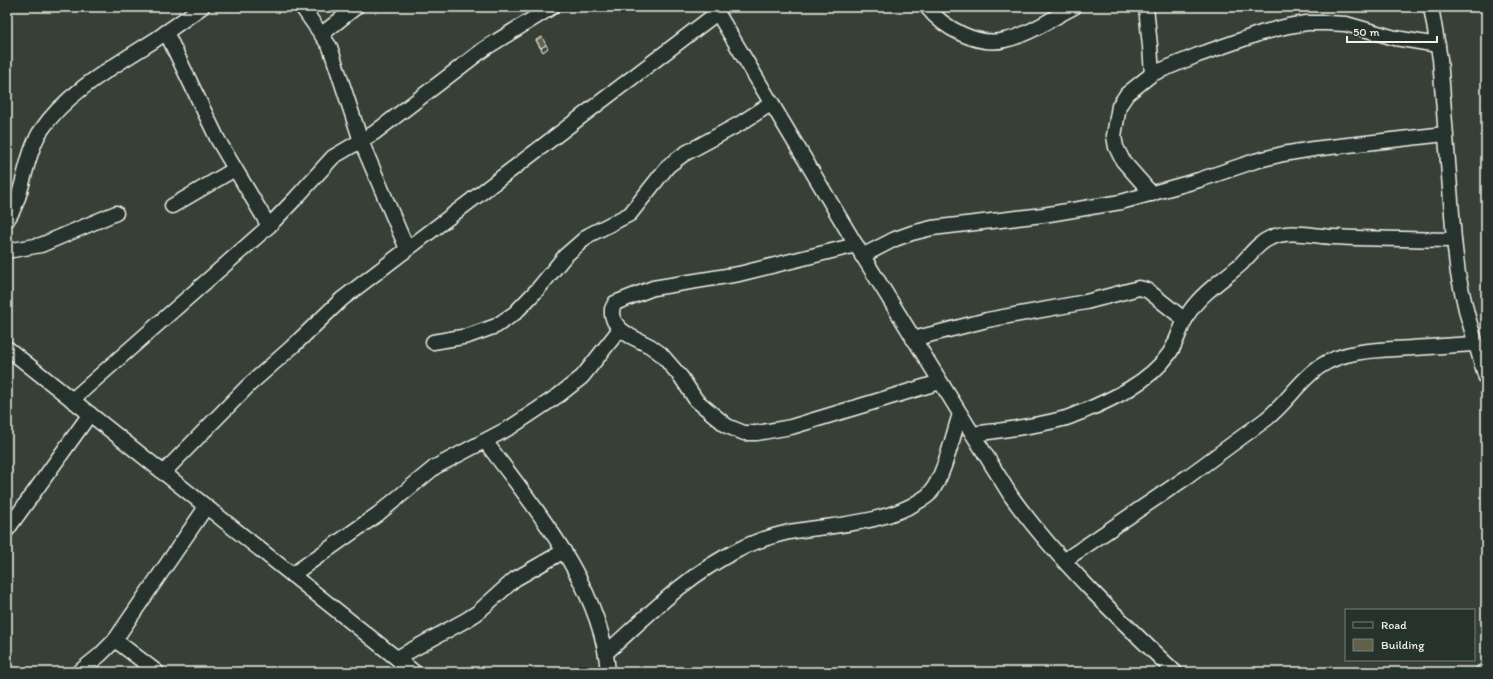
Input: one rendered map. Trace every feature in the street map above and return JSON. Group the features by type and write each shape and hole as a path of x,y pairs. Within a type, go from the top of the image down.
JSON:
{"street":[{"path":"7,220 13,210 33,145 40,132 57,112 86,85 116,63 166,32 202,7"},
{"path":"302,7 330,47 361,141 407,249"},
{"path":"322,34 356,7"},
{"path":"72,400 269,226 333,157 361,141 384,125 479,53 552,7"},
{"path":"927,7 953,31 989,42 1005,40 1019,35 1066,9"},
{"path":"1146,7 1152,74"},
{"path":"1431,7 1440,59 1445,134 1458,274 1467,314 1486,378"},
{"path":"163,472 249,385 292,347 342,299 492,186 716,10 859,251 960,414 1029,521 1170,670"},
{"path":"1152,194 1123,161 1116,147 1114,136 1119,106 1127,94 1152,74 1198,55 1261,33 1307,23 1346,24 1395,38 1438,45"},
{"path":"166,32 218,140 269,226"},
{"path":"433,342 468,336 496,326 515,313 538,289 565,256 589,235 630,214 668,166 684,154 772,103"},
{"path":"940,382 791,427 757,433 744,433 727,426 696,400 681,377 661,354 620,329 614,321 612,309 616,303 653,288 732,276 859,251 932,228 1042,215 1121,202 1283,154 1313,149 1445,134"},
{"path":"172,206 235,169"},
{"path":"7,251 41,245 116,213"},
{"path":"973,434 1036,425 1064,419 1096,406 1126,390 1154,371 1169,354 1185,320 1203,296 1240,265 1259,245 1270,238 1284,234 1333,237 1454,240"},
{"path":"914,338 987,320 1086,302 1140,288 1147,290 1185,320"},
{"path":"292,575 378,514 435,467 486,441 517,423 572,386 582,377 620,329"},
{"path":"1065,560 1178,483 1276,412 1308,376 1320,366 1339,358 1362,352 1476,344"},
{"path":"7,348 414,672"},
{"path":"7,530 90,414"},
{"path":"607,652 683,586 709,567 738,550 763,540 788,533 857,522 895,513 916,503 930,494 940,480 960,414"},
{"path":"486,441 564,551 580,581 596,617 607,652 608,672"},
{"path":"79,672 100,655 115,640 206,507"},
{"path":"397,658 477,613 515,579 564,551"},
{"path":"115,640 157,672"}],"building":[{"path":"542,37 546,45 541,48 536,40"}]}
